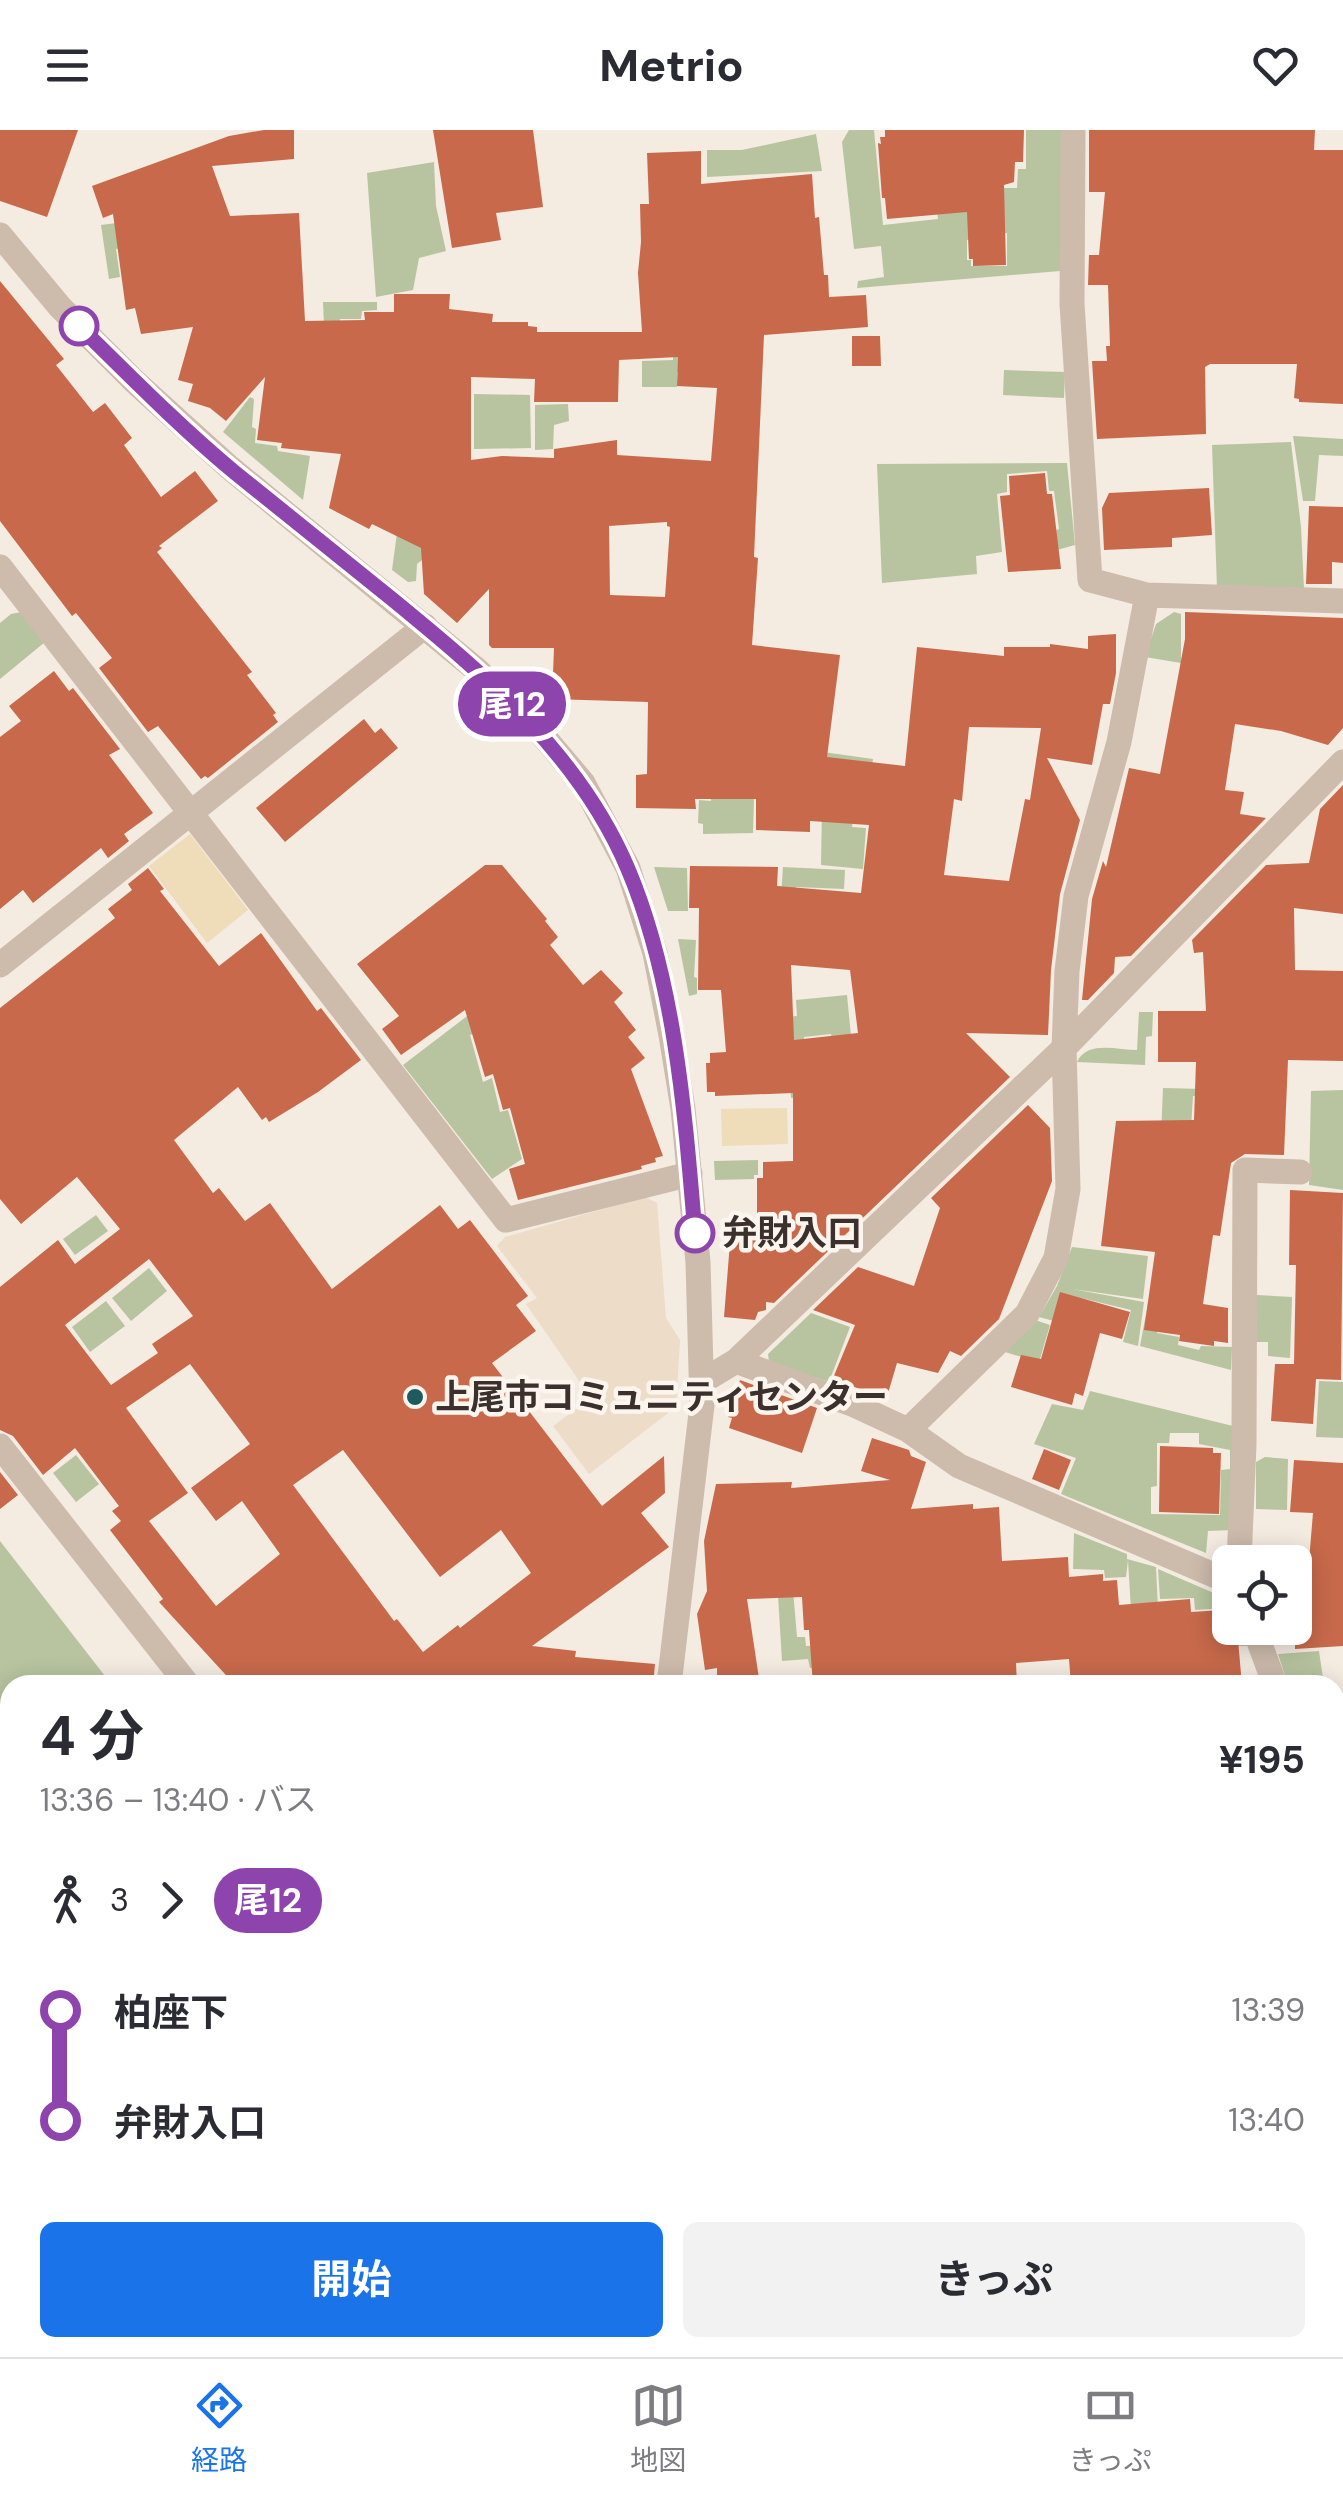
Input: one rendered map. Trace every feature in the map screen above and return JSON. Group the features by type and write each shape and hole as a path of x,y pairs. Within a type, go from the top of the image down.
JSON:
{"street":[{"path":"1072,130 1072,304 1090,580 1147,595 1343,601"},
{"path":"0,235 60,307 134,381 228,467 425,626 534,724 582,783 628,868 656,953 680,1090 690,1174 704,1380 670,1675"},
{"path":"0,567 506,1220 690,1174"},
{"path":"908,1430 1027,1314 1056,1258 1068,1189 1064,1048 1076,896 1119,742 1147,595"},
{"path":"0,964 425,626"},
{"path":"704,1380 736,1361 1064,1048 1343,762"},
{"path":"1240,1545 1245,1170 1300,1172"},
{"path":"736,1361 852,1404 908,1430 959,1466 1212,1574"},
{"path":"0,1446 180,1675"},
{"path":"1261,1645 1272,1675"}],"green space":[{"path":"849,130 874,130 883,225 938,219 928,130 995,188 1017,188 1018,169 1026,169 1026,130 1062,130 1060,271 857,288 858,281 884,277 881,246 854,249 842,142","holes":["972,233 1007,233 1007,266 971,266 971,260 967,260 967,240"]},
{"path":"816,134 822,171 707,177 707,150 742,150"},
{"path":"434,162 436,206 446,251 419,258 413,290 376,297 367,173"},
{"path":"172,216 127,247 116,249 120,277 109,279 101,225"},
{"path":"323,302 377,302 377,310 362,311 361,319 340,319 339,325 324,325"},
{"path":"673,334 692,372 677,372 677,387 642,387 642,361 673,360"},
{"path":"1004,370 1065,372 1064,398 1003,395"},
{"path":"474,394 530,395 531,448 474,449"},
{"path":"250,397 254,399 255,443 310,456 303,500 223,432"},
{"path":"568,404 569,421 554,425 553,449 535,450 535,405"},
{"path":"1293,436 1343,439 1343,456 1319,455 1315,501 1303,501"},
{"path":"1291,442 1304,589 1217,588 1212,445"},
{"path":"1067,463 1075,545 1057,550 1059,529 1047,471 1007,474 1007,492 997,494 1002,552 976,556 977,574 882,583 877,464"},
{"path":"406,466 432,552 417,564 416,581 408,582 392,570"},
{"path":"21,612 45,642 0,679 0,623"},
{"path":"1174,612 1181,614 1181,663 1145,657 1156,624"},
{"path":"823,752 873,759 852,827 866,828 863,869 821,865"},
{"path":"755,762 753,833 703,834 703,824 698,823 699,800 711,801 712,776"},
{"path":"654,867 687,868 688,911 668,911"},
{"path":"783,867 845,870 844,889 796,887 795,904 776,969"},
{"path":"678,939 696,940 697,994 689,996"},
{"path":"847,995 851,1036 804,1037 803,1097 791,1098 784,1017 797,1016 796,1000"},
{"path":"479,1007 487,1029 470,1035 483,1082 492,1078 500,1112 508,1110 522,1159 492,1179 403,1065"},
{"path":"1139,1012 1153,1012 1152,1036 1146,1037 1145,1065 1077,1062 1095,1049 1137,1050"},
{"path":"1163,1088 1240,1090 1240,1097 1193,1096 1191,1129 1160,1160"},
{"path":"1343,1090 1343,1190 1309,1185 1311,1091"},
{"path":"758,1160 758,1175 754,1179 715,1180 714,1161"},
{"path":"96,1215 108,1231 75,1255 63,1239"},
{"path":"1072,1247 1148,1256 1143,1299 1072,1289 1144,1302 1138,1346 1123,1342 1131,1310 1081,1298 1072,1326 1039,1317 1057,1286"},
{"path":"149,1268 167,1291 131,1321 112,1298"},
{"path":"1257,1295 1292,1297 1290,1358 1268,1356 1268,1342 1256,1342"},
{"path":"106,1301 125,1326 90,1352 72,1327"},
{"path":"1148,1303 1160,1304 1157,1333 1179,1337 1178,1345 1199,1350 1201,1346 1232,1347 1231,1370 1140,1346"},
{"path":"811,1313 850,1327 829,1382 769,1362 768,1354"},
{"path":"1035,1320 1050,1325 1040,1359 1005,1352"},
{"path":"1319,1381 1343,1382 1343,1438 1316,1437"},
{"path":"1090,1391 1233,1426 1232,1530 1208,1531 1206,1553 1061,1494 1076,1458 1034,1444 1052,1404 1083,1410","holes":["1170,1433 1199,1433 1199,1444 1230,1450 1230,1469 1221,1470 1220,1515 1151,1514 1151,1487 1157,1486 1157,1443 1169,1443"]},
{"path":"76,1455 99,1484 76,1502 53,1473"},
{"path":"1265,1457 1288,1459 1287,1510 1256,1509 1256,1462"},
{"path":"1074,1533 1127,1554 1127,1559 1156,1567 1158,1609 1131,1610 1128,1560 1126,1577 1105,1578 1104,1570 1073,1569"},
{"path":"0,1541 104,1675 0,1675"},
{"path":"1158,1569 1212,1592 1212,1609 1195,1610 1194,1598 1160,1599"},
{"path":"792,1578 797,1637 805,1637 806,1646 853,1643 855,1666 810,1668 808,1659 782,1661 777,1579"},
{"path":"1319,1651 1323,1675 1285,1675 1278,1654"}],"sand":[{"path":"190,834 248,910 207,943 149,866"},
{"path":"787,1108 788,1144 722,1146 721,1109"}],"shaded area":[{"path":"645,1197 657,1203 666,1318 680,1340 676,1407 589,1474 553,1426 591,1398 526,1304 537,1298 497,1246 505,1237"}],"building":[{"path":"0,130 78,130 47,217 0,201"},
{"path":"294,130 294,159 212,166 230,216 299,213 305,321 365,320 364,312 394,312 394,294 450,294 449,309 493,314 492,322 528,322 528,326 537,327 537,332 642,332 638,273 640,204 649,204 647,153 701,151 701,184 812,174 815,218 819,217 829,297 866,295 868,327 764,335 752,645 840,655 827,757 905,766 917,647 1004,656 1004,647 1050,644 1088,649 1088,636 1116,634 1116,673 1110,704 1103,704 1092,765 1047,758 1080,820 1060,894 1048,1035 966,1033 1010,1077 774,1303 766,1302 766,1310 758,1312 755,1320 724,1317 732,1218 757,1221 757,1178 763,1178 763,1162 793,1161 793,1093 715,1096 715,1092 707,1092 706,1063 710,1063 710,1053 726,1052 721,990 698,990 699,908 689,908 690,866 778,867 777,886 861,893 869,825 810,821 810,832 756,830 756,799 695,799 696,809 636,808 636,775 647,774 648,702 552,699 554,648 489,645 489,589 457,623 424,594 421,548 372,524 369,529 329,508 341,454 281,448 282,443 257,440 265,377 226,421 210,408 188,401 193,384 178,380 193,327 141,334 135,308 126,310 113,214 103,218 92,186 229,136","holes":["678,357 677,386 717,388 711,461 617,455 617,440 554,449 554,458 502,456 471,460 471,377 535,379 534,402 618,402 619,360","667,522 670,527 665,597 610,595 609,526","969,727 1041,728 1030,800 1025,799 1009,881 944,875 954,799 962,801","791,965 850,970 858,1033 794,1040"]},
{"path":"433,130 533,130 543,207 496,213 501,240 452,248"},
{"path":"885,130 1024,130 1023,162 1015,162 1014,182 1004,185 1006,265 973,266 973,259 969,259 967,212 887,219 878,143 881,144 880,137 885,137"},
{"path":"1089,130 1315,130 1314,150 1343,150 1343,404 1299,402 1294,398 1297,364 1210,364 1205,367 1206,434 1097,439 1092,361 1107,361 1106,346 1110,346 1108,285 1088,285 1089,255 1099,255 1105,192 1089,192"},
{"path":"0,281 64,359 56,365 93,412 105,403 132,438 124,445 161,497 195,471 218,501 159,546 162,548 157,552 252,672 247,675 276,713 273,715 278,722 208,778 201,779 158,726 148,732 99,668 112,658 76,613 72,616 0,521"},
{"path":"852,336 880,336 881,366 852,366"},
{"path":"1045,473 1047,494 1052,494 1061,569 1008,572 1000,496 1010,495 1009,476"},
{"path":"1209,488 1212,535 1172,538 1172,547 1104,550 1102,508 1109,493"},
{"path":"1309,506 1343,507 1343,563 1332,562 1332,584 1306,584"},
{"path":"1185,612 1343,618 1343,728 1328,745 1281,731 1235,724 1225,790 1244,792 1240,814 1266,818 1131,956 1115,957 1114,973 1088,1000 1082,1000 1092,899 1103,861 1106,867 1129,768 1160,774 1185,639"},
{"path":"54,671 69,691 73,688 120,749 109,755 153,813 124,834 129,841 108,858 101,848 33,903 23,890 0,909 0,737 21,721 9,706"},
{"path":"364,719 375,733 381,728 398,748 285,842 256,808"},
{"path":"1343,785 1343,914 1294,908 1295,970 1343,971 1343,1061 1288,1060 1284,1155 1245,1154 1231,1163 1220,1236 1213,1235 1203,1304 1228,1308 1228,1343 1214,1341 1214,1346 1179,1341 1180,1335 1144,1330 1155,1252 1101,1246 1116,1121 1194,1120 1196,1062 1158,1062 1158,1011 1206,1011 1203,952 1194,953 1192,940 1266,865 1309,863 1320,809"},
{"path":"485,865 502,865 547,919 558,937 550,945 583,985 601,970 623,993 614,1002 636,1030 628,1037 645,1058 631,1069 663,1156 655,1158 656,1162 641,1166 642,1169 518,1200 509,1169 525,1164 510,1108 503,1110 493,1074 485,1077 465,1010 401,1055 382,1029 399,1016 357,964"},
{"path":"148,868 164,889 160,891 219,966 261,933 317,1011 321,1008 361,1060 269,1122 266,1117 262,1120 238,1087 174,1140 213,1193 219,1188 245,1221 270,1203 332,1289 440,1205 458,1229 470,1220 528,1296 516,1305 536,1331 492,1363 602,1506 664,1456 665,1493 641,1513 669,1547 532,1646 576,1651 575,1657 655,1664 654,1675 226,1675 159,1602 163,1599 110,1530 121,1521 112,1511 119,1506 75,1448 43,1475 13,1436 0,1430 0,1287 58,1240 75,1264 120,1229 77,1177 21,1224 0,1199 0,1008 115,918 108,909 132,890 128,884","holes":["149,1259 193,1316 152,1344 158,1353 111,1385 65,1325","190,1364 250,1444 191,1488 216,1521 242,1501 280,1554 216,1606 149,1521 188,1493 126,1408","343,1450 440,1577 501,1530 531,1573 423,1652 397,1619 394,1621 293,1485"]},
{"path":"1028,1105 1050,1128 1052,1181 999,1319 961,1356 950,1351 938,1373 897,1363 886,1400 833,1378 855,1325 813,1310 858,1267 914,1286 940,1208 931,1198"},
{"path":"1290,1190 1343,1193 1341,1380 1316,1379 1313,1424 1271,1421 1275,1364 1294,1364 1296,1265 1289,1265"},
{"path":"1060,1292 1130,1312 1122,1339 1100,1333 1083,1396 1075,1393 1072,1405 1011,1387 1021,1355 1041,1359"},
{"path":"740,1380 817,1408 802,1453 729,1428 732,1418 728,1417"},
{"path":"872,1438 909,1450 911,1456 926,1462 911,1509 973,1504 973,1509 999,1507 1002,1561 1068,1557 1069,1577 1103,1574 1103,1581 1117,1580 1119,1605 1190,1599 1191,1612 1212,1611 1212,1645 1238,1645 1241,1675 1070,1675 1069,1659 1016,1663 1017,1675 812,1675 802,1597 747,1599 758,1675 717,1675 717,1668 705,1670 697,1614 707,1591 704,1541 716,1484 792,1482 791,1488 890,1480 861,1471"},
{"path":"1160,1446 1213,1448 1213,1453 1221,1453 1219,1514 1159,1512"},
{"path":"1044,1449 1071,1460 1059,1490 1032,1479"},
{"path":"1294,1460 1343,1463 1343,1646 1295,1649 1295,1645 1312,1645 1313,1513 1290,1512"},
{"path":"0,1472 18,1495 0,1509"}],"bus line":[{"name":"尾12","path":"79,326 228,467 478,670 534,724 582,783 628,868 656,953 683,1109 695,1233"}],"place":[{"name":"弁財入口","path":"695,1233"},
{"name":"上尾市コミュニティセンター","path":"415,1397"}]}
